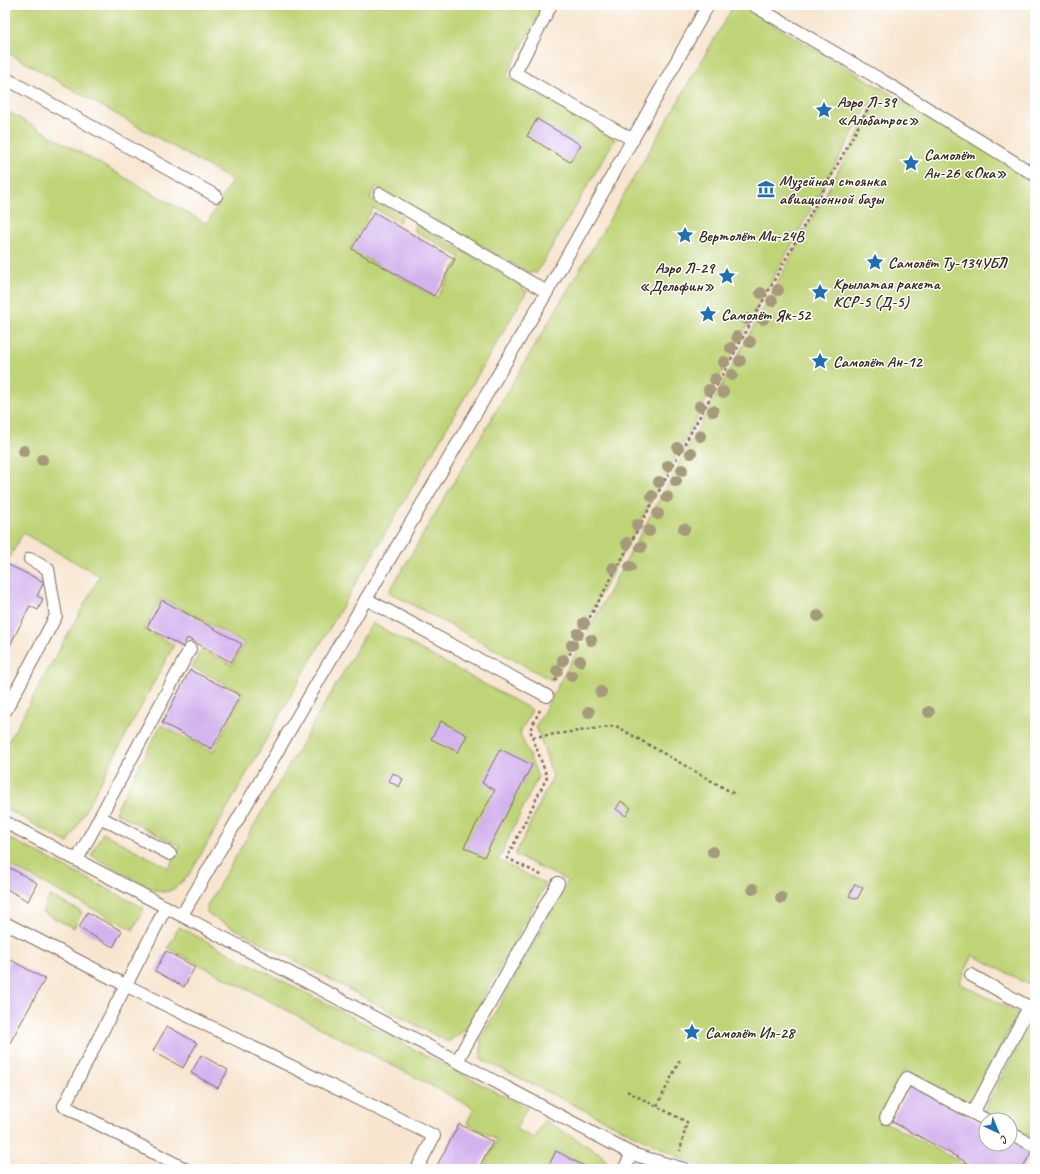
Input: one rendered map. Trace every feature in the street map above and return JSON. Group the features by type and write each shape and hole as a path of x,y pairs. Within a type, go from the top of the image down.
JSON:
{"lane":[{"path":"551,5 515,73 633,140"},
{"path":"182,915 547,292 708,5"},
{"path":"753,5 883,81 1035,175"},
{"path":"5,78 216,196"},
{"path":"380,194 547,292"},
{"path":"5,711 56,616 48,569 30,558"},
{"path":"366,600 547,696"},
{"path":"77,860 190,649"},
{"path":"100,817 170,854"},
{"path":"5,822 632,1154 680,1168"},
{"path":"457,1061 558,883"},
{"path":"166,907 64,1106 185,1169"},
{"path":"5,923 125,985 434,1136 417,1169"},
{"path":"971,975 1029,1007 973,1113"},
{"path":"886,1118 907,1078 978,1116"},
{"path":"1018,1137 1035,1146"},
{"path":"624,1169 632,1154"}],"path":[{"path":"558,883 507,858 547,777 530,730 547,696 883,81"},
{"path":"533,737 616,726 736,795"},
{"path":"657,1106 680,1060"},
{"path":"627,1091 687,1122 680,1168"}],"green space":[{"path":"5,5 544,5 506,76 615,139 536,274 532,271 531,274 376,187 370,198 402,216 399,222 373,208 350,249 437,298 460,257 413,230 416,224 524,286 523,289 527,291 311,660 191,872 175,888 169,891 162,892 150,888 91,855 103,833 169,868 180,847 115,812 161,725 213,752 243,693 192,667 202,649 232,665 244,643 161,598 144,629 174,645 68,843 5,808 5,748 100,576 23,533 5,566 5,110 207,224 232,180 5,51"},
{"path":"734,5 740,5 1035,179 1035,988 973,955 959,983 1018,1013 970,1105 905,1070 879,1119 974,1169 712,1169 691,1163 481,1059 481,1038 568,881 515,855 553,776 536,726 873,107 868,105 553,681 389,592 612,215"},
{"path":"372,623 532,710 520,733 538,777 498,860 546,884 466,1029 448,1042 211,916 207,912 207,906"},
{"path":"5,836 144,908 133,930 5,863"},
{"path":"50,896 82,912 74,928 42,912"},
{"path":"179,927 527,1108 516,1129 535,1139 544,1120 599,1153 605,1160 608,1169 590,1169 556,1151 547,1169 483,1168 497,1140 467,1123 474,1108 168,948"},
{"path":"1035,1014 1035,1139 1018,1130 1018,1112 983,1112"}],"building":[{"path":"537,119 581,145 570,162 527,136"},
{"path":"374,212 455,259 434,296 352,249"},
{"path":"5,563 44,582 37,596 43,599 38,610 30,606 6,653 5,652"},
{"path":"162,600 242,644 231,662 187,638 183,647 147,627"},
{"path":"190,670 240,695 212,749 162,723"},
{"path":"441,721 467,735 458,752 431,739"},
{"path":"500,749 532,765 484,857 464,847 495,790 482,783"},
{"path":"393,773 403,779 399,787 389,781"},
{"path":"621,801 631,808 626,816 616,809"},
{"path":"5,865 37,883 28,901 5,888"},
{"path":"855,884 863,888 857,899 849,896"},
{"path":"87,912 122,931 113,947 79,928"},
{"path":"166,951 195,967 184,987 155,971"},
{"path":"11,960 45,979 5,1052 5,970"},
{"path":"167,1026 197,1043 183,1068 153,1051"},
{"path":"201,1055 228,1070 218,1088 191,1073"},
{"path":"911,1085 978,1122 978,1152 1018,1152 1018,1144 1032,1151 1022,1169 979,1169 891,1121"},
{"path":"459,1124 493,1142 478,1169 435,1169"},
{"path":"556,1151 590,1169 547,1169"}],"place":[{"name":"Аэро Л-39 «Альбатрос»","path":"824,110"},
{"name":"Самолёт Ан-26 «Ока»","path":"911,163"},
{"name":"Музейная стоянка авиационной базы","path":"766,189"},
{"name":"Вертолёт Ми-24В","path":"685,235"},
{"name":"Самолёт Ту-134УБЛ","path":"875,262"},
{"name":"Аэро Л-29 «Дельфин»","path":"727,276"},
{"name":"Крылатая ракета КСР-5 (Д-5)","path":"820,292"},
{"name":"Самолёт Як-52","path":"708,314"},
{"name":"Самолёт Ан-12","path":"820,361"},
{"name":"Самолёт Ил-28","path":"692,1032"}]}
